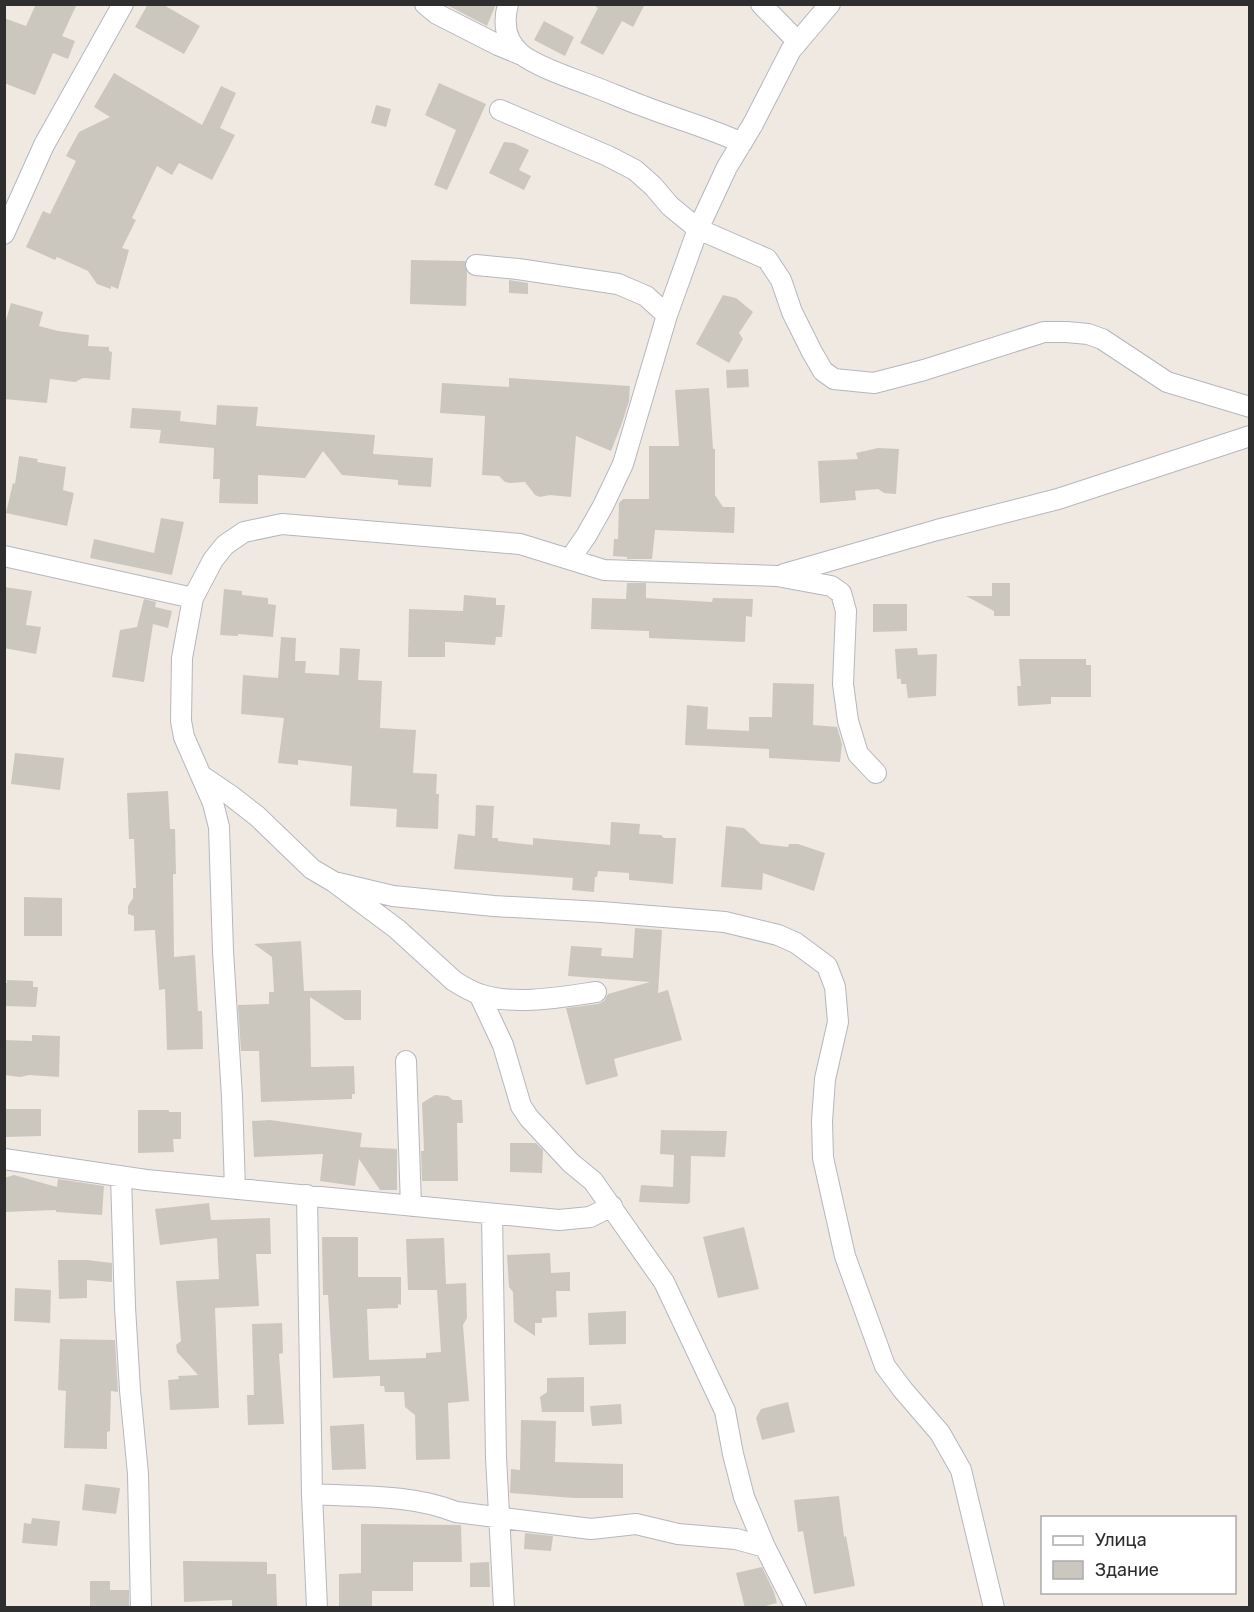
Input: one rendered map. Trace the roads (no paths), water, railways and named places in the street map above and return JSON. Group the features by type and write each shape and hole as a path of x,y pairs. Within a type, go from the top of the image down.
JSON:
{"street":[{"path":"4,234 44,145 123,4"},
{"path":"426,4 437,14 565,76 719,132 742,143"},
{"path":"508,4 505,30 512,45 522,55"},
{"path":"761,4 798,42"},
{"path":"570,559 603,506 623,464 667,315 698,229 727,167 798,42 830,4"},
{"path":"500,110 608,156 635,170 670,206 698,229 767,259 781,279 792,312 812,352 823,371 834,379 874,383 924,370 1044,332 1067,332 1088,334 1102,339 1167,382 1250,407"},
{"path":"476,265 618,284 646,296 667,315"},
{"path":"777,576 937,530 1058,499 1250,436"},
{"path":"235,1189 219,826 213,803 189,752 181,721 183,658 193,598 213,561 225,545 244,532 282,524 520,544 604,570 777,576 820,582 831,586 841,593 846,611 843,684 848,721 858,754 876,773"},
{"path":"4,556 193,598"},
{"path":"202,776 248,809 312,869 334,882 398,929 454,981 479,994 496,998 560,997 596,992"},
{"path":"334,882 393,896 494,906 725,922 778,935 796,943 827,966 835,987 838,1022 825,1080 822,1121 823,1158 845,1256 885,1366 940,1433 961,1470 994,1608"},
{"path":"479,994 503,1045 521,1106 571,1164 593,1181 664,1282 725,1411 744,1497 765,1547 796,1608"},
{"path":"406,1061 411,1206"},
{"path":"4,1159 235,1189 559,1220 590,1217 612,1206"},
{"path":"121,1176 130,1390 138,1474 141,1608"},
{"path":"307,1195 312,1494 317,1608"},
{"path":"492,1214 495,1456 504,1608"},
{"path":"312,1494 408,1500 436,1504 456,1512 500,1519 591,1529 636,1524 678,1534 736,1539 765,1547"}]}
